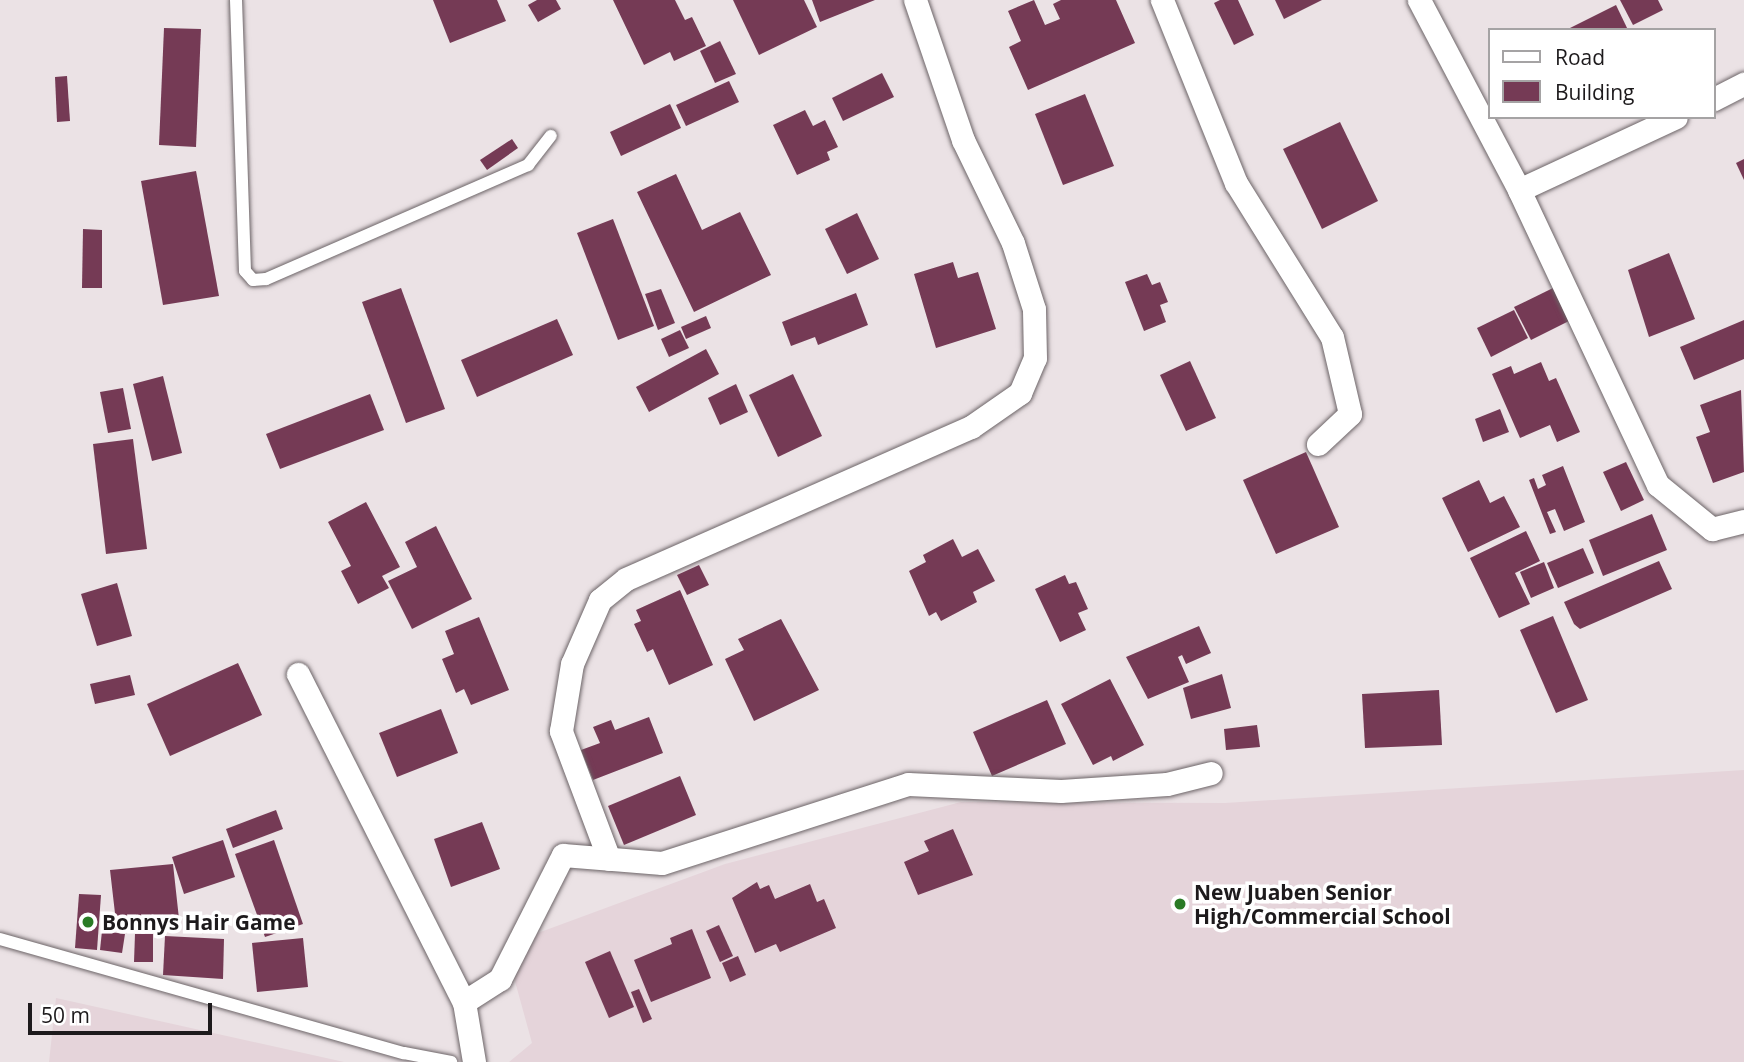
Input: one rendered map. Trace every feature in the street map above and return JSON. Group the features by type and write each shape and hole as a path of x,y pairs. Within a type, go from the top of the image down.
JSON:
{"street":[{"path":"609,859 561,731 572,664 600,600 626,579 971,427 1020,393 1035,358 1034,309 1013,243 963,139 915,0"},
{"path":"1162,0 1236,183 1332,337 1350,414 1318,444"},
{"path":"1419,0 1519,190 1658,485 1712,529 1744,521"},
{"path":"1716,98 1744,85"},
{"path":"1519,190 1672,119"},
{"path":"298,674 464,1002 474,1062"},
{"path":"464,1002 500,979 563,855 662,863 908,783 1061,791 1167,784 1211,773"}],"lane":[{"path":"236,0 245,271 253,280 266,279 528,165 551,136"},
{"path":"0,939 404,1053 451,1062"}],"shaded area":[{"name":"New Juaben Senior High/Commercial School","path":"1744,770 1744,1062 509,1062 532,1043 505,945 725,864 961,802 1225,803"},
{"path":"56,998 344,1062 49,1062"}],"building":[{"path":"433,0 497,0 506,21 450,43"},
{"path":"537,0 556,0 561,9 538,22 528,5"},
{"path":"613,0 675,0 685,20 692,17 706,46 674,61 670,52 644,65"},
{"path":"733,0 804,0 817,27 759,55"},
{"path":"812,0 875,0 820,22"},
{"path":"1034,0 1045,25 1060,19 1053,4 1061,0 1116,0 1135,43 1028,90 1009,47 1021,41 1008,11"},
{"path":"1220,0 1238,0 1254,35 1234,45 1214,3"},
{"path":"1275,0 1322,0 1284,19"},
{"path":"1620,0 1658,0 1663,10 1633,25"},
{"path":"1616,5 1627,28 1570,28"},
{"path":"164,28 201,29 196,147 159,145"},
{"path":"720,41 736,74 715,83 700,51"},
{"path":"882,73 894,97 843,121 832,98"},
{"path":"67,76 70,121 57,122 55,77"},
{"path":"729,81 739,102 686,126 676,105"},
{"path":"1085,94 1114,166 1063,185 1035,114"},
{"path":"670,104 681,128 621,156 610,132"},
{"path":"805,110 813,126 825,120 838,147 827,152 830,160 797,175 773,125"},
{"path":"1340,122 1378,201 1322,229 1283,149"},
{"path":"512,139 518,148 487,170 480,160"},
{"path":"1744,159 1744,180 1736,163"},
{"path":"196,171 219,296 163,305 141,181"},
{"path":"676,174 702,230 740,212 771,275 694,312 637,192"},
{"path":"857,213 879,259 847,274 825,229"},
{"path":"613,219 654,326 618,340 577,233"},
{"path":"83,229 102,230 102,288 82,288"},
{"path":"1669,253 1695,319 1649,337 1628,270"},
{"path":"953,262 958,278 978,272 996,329 936,348 914,274"},
{"path":"1147,274 1152,285 1160,282 1168,302 1160,305 1166,322 1144,331 1125,282"},
{"path":"401,288 445,409 406,423 362,302"},
{"path":"1553,288 1569,321 1531,340 1514,307"},
{"path":"661,289 675,323 658,330 645,294"},
{"path":"856,293 868,325 818,345 815,337 791,346 782,322"},
{"path":"1514,310 1528,338 1491,357 1477,328"},
{"path":"706,316 711,328 686,339 681,327"},
{"path":"557,319 573,355 477,397 461,360"},
{"path":"1744,320 1744,359 1694,380 1680,347"},
{"path":"680,330 689,348 669,357 661,339"},
{"path":"706,349 719,374 649,412 636,387"},
{"path":"1190,361 1216,418 1186,431 1160,375"},
{"path":"1541,362 1549,381 1556,378 1580,432 1557,442 1550,425 1520,438 1492,374 1511,366 1514,374"},
{"path":"793,374 822,436 778,457 749,395"},
{"path":"163,376 182,453 152,461 133,384"},
{"path":"736,384 748,412 720,425 708,398"},
{"path":"123,388 131,429 108,433 100,392"},
{"path":"1741,390 1744,472 1713,483 1696,437 1710,432 1700,405"},
{"path":"370,394 384,430 280,469 266,434"},
{"path":"1500,409 1509,432 1483,442 1475,419"},
{"path":"133,439 147,549 106,554 93,444"},
{"path":"1306,452 1339,527 1276,554 1243,480"},
{"path":"1626,462 1644,500 1621,511 1603,472"},
{"path":"1563,466 1585,522 1564,531 1555,509 1547,512 1556,532 1550,534 1529,480 1534,478 1538,489 1546,485 1542,475"},
{"path":"1479,480 1490,503 1504,496 1520,527 1468,552 1442,498"},
{"path":"366,502 400,567 382,576 389,588 358,604 341,571 351,566 328,522"},
{"path":"1652,514 1667,550 1603,576 1589,540"},
{"path":"436,526 472,599 412,629 388,581 417,567 405,542"},
{"path":"1526,531 1540,561 1515,573 1530,604 1499,618 1470,558"},
{"path":"953,539 962,557 978,549 995,581 973,592 977,602 941,621 936,612 929,616 909,571 926,562 923,555"},
{"path":"1583,548 1594,573 1558,588 1547,563"},
{"path":"1659,561 1672,589 1580,629 1574,624 1564,602"},
{"path":"1544,562 1554,588 1531,598 1520,572"},
{"path":"699,565 709,585 687,595 677,575"},
{"path":"1065,575 1069,584 1076,582 1088,609 1078,613 1086,630 1060,642 1035,589"},
{"path":"117,583 132,636 97,646 81,594"},
{"path":"680,590 713,665 669,685 653,649 647,652 634,624 641,621 636,610"},
{"path":"1553,616 1588,700 1556,713 1520,630"},
{"path":"479,617 509,690 471,705 464,689 456,693 442,659 454,654 445,631"},
{"path":"781,619 819,690 754,721 725,659 744,650 738,639"},
{"path":"1199,626 1211,653 1186,664 1182,655 1178,657 1189,682 1148,699 1126,657"},
{"path":"238,663 262,715 170,756 147,704"},
{"path":"1222,674 1231,708 1191,719 1183,688"},
{"path":"130,675 135,695 95,704 90,684"},
{"path":"1110,679 1144,745 1113,761 1111,756 1093,765 1061,704"},
{"path":"1439,690 1442,745 1365,748 1362,694"},
{"path":"1047,700 1066,744 992,776 973,732"},
{"path":"441,709 458,753 397,777 379,733"},
{"path":"649,717 663,753 593,780 581,750 600,743 593,727 611,720 615,730"},
{"path":"1257,725 1260,747 1226,750 1224,729"},
{"path":"680,776 696,815 624,845 608,806"},
{"path":"276,810 283,829 233,848 226,829"},
{"path":"482,822 500,869 451,887 434,839"},
{"path":"953,829 973,875 918,895 904,862 929,851 924,841"},
{"path":"223,840 235,877 184,894 172,857"},
{"path":"274,840 303,924 265,937 235,854"},
{"path":"173,864 180,928 146,931 145,919 116,922 110,870"},
{"path":"757,882 760,889 769,885 775,899 810,884 817,902 824,899 836,928 780,952 776,944 755,953 732,898"},
{"name":"Bonnys Hair Game","path":"79,894 101,895 97,950 75,948"},
{"path":"719,925 733,956 720,962 706,931"},
{"path":"692,929 711,978 651,1002 634,960 672,944 670,938"},
{"path":"102,931 125,934 122,953 100,950"},
{"path":"135,934 153,934 153,962 134,962"},
{"path":"165,936 224,939 223,979 163,975"},
{"path":"303,938 308,987 257,992 252,943"},
{"path":"610,951 634,1007 609,1018 585,962"},
{"path":"738,956 746,975 730,982 722,963"},
{"path":"639,989 652,1019 643,1023 631,992"}],"place":[{"name":"New Juaben Senior High/Commercial School","path":"1180,904"},
{"name":"Bonnys Hair Game","path":"88,922"}]}
